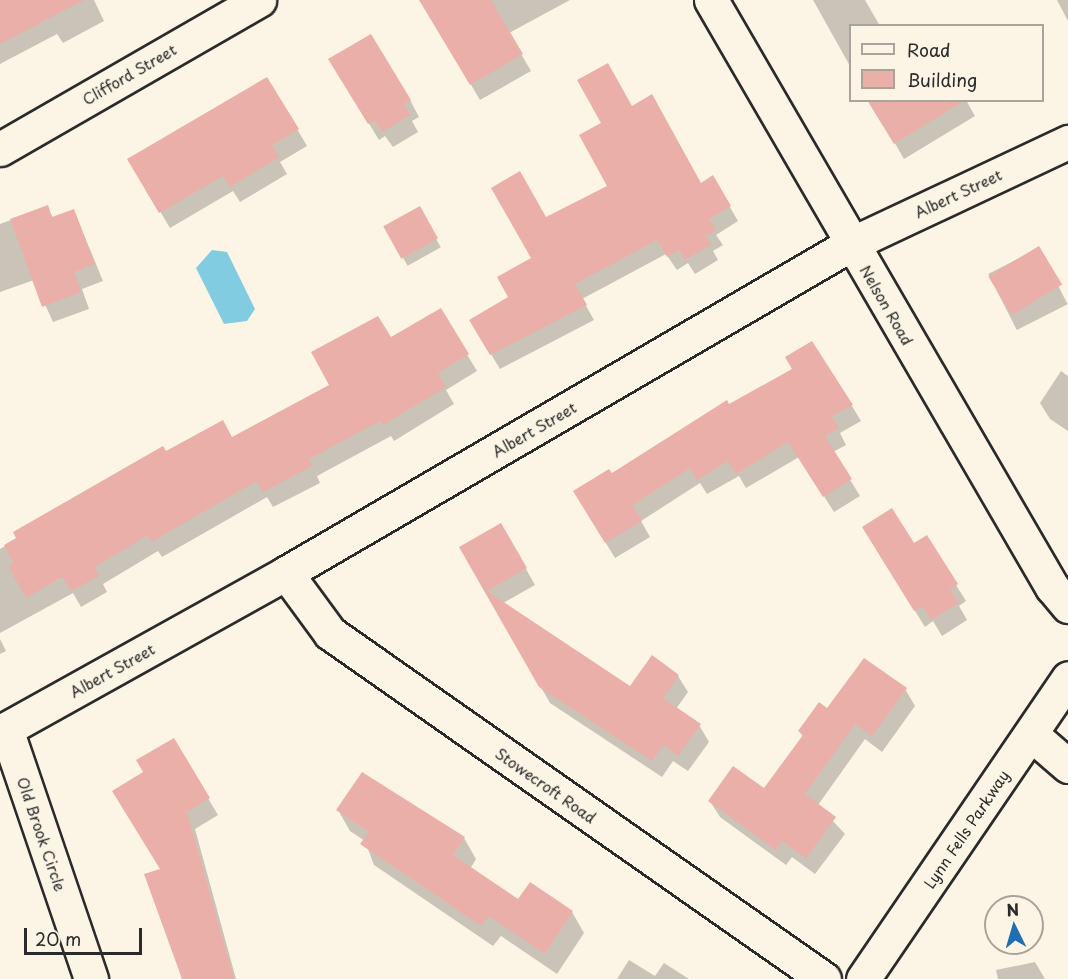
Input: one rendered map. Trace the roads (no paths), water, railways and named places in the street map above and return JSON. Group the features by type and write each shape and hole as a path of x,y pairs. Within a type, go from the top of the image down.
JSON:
{"street":[{"name":"Clifford Street","path":"0,149 259,0"},
{"name":"Nelson Road","path":"711,0 851,244 1068,606"},
{"name":"Albert Street","path":"3,730 286,573 851,244 1068,142"},
{"name":"Stowecroft Road","path":"286,573 330,633 824,979"},
{"name":"Lynn Fells Parkway","path":"863,979 1068,678"},
{"name":"Old Brook Circle","path":"3,730 91,979"},
{"path":"1031,734 1068,766"}],"water":[{"path":"212,250 227,252 255,309 247,321 224,324 196,268"}]}
